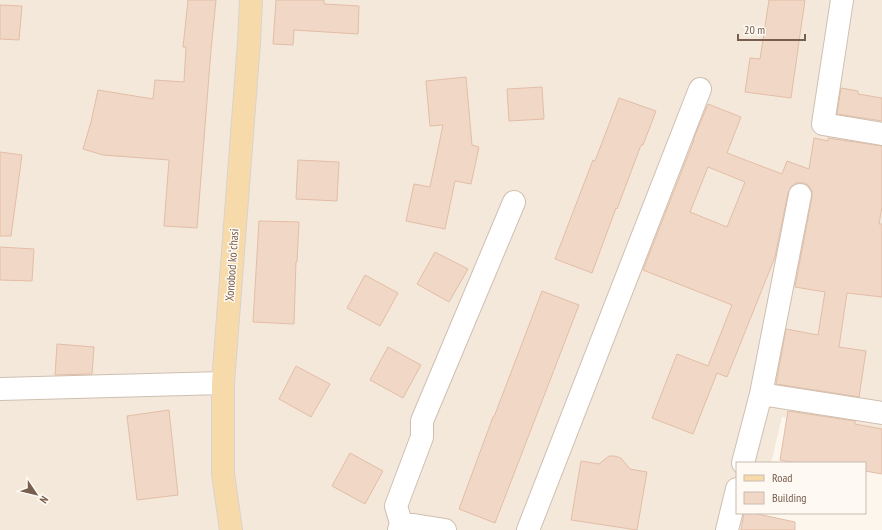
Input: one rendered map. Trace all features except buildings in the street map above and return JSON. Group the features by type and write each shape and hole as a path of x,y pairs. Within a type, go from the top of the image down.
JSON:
{"main road":[{"name":"Xonobod koʻchasi","path":"231,530 223,474 223,383 251,0"}],"street":[{"path":"842,0 823,124 882,134"},
{"path":"528,530 700,89"},
{"path":"744,462 761,394 800,195"},
{"path":"445,530 400,526 396,506 422,437 422,421 514,202"},
{"path":"0,389 223,383"},
{"path":"761,394 882,413"},
{"path":"727,530 736,493"}],"shaded area":[{"path":"0,0 882,0 882,433 782,417 771,462 736,462 736,514 760,514 756,530 0,530"}]}
